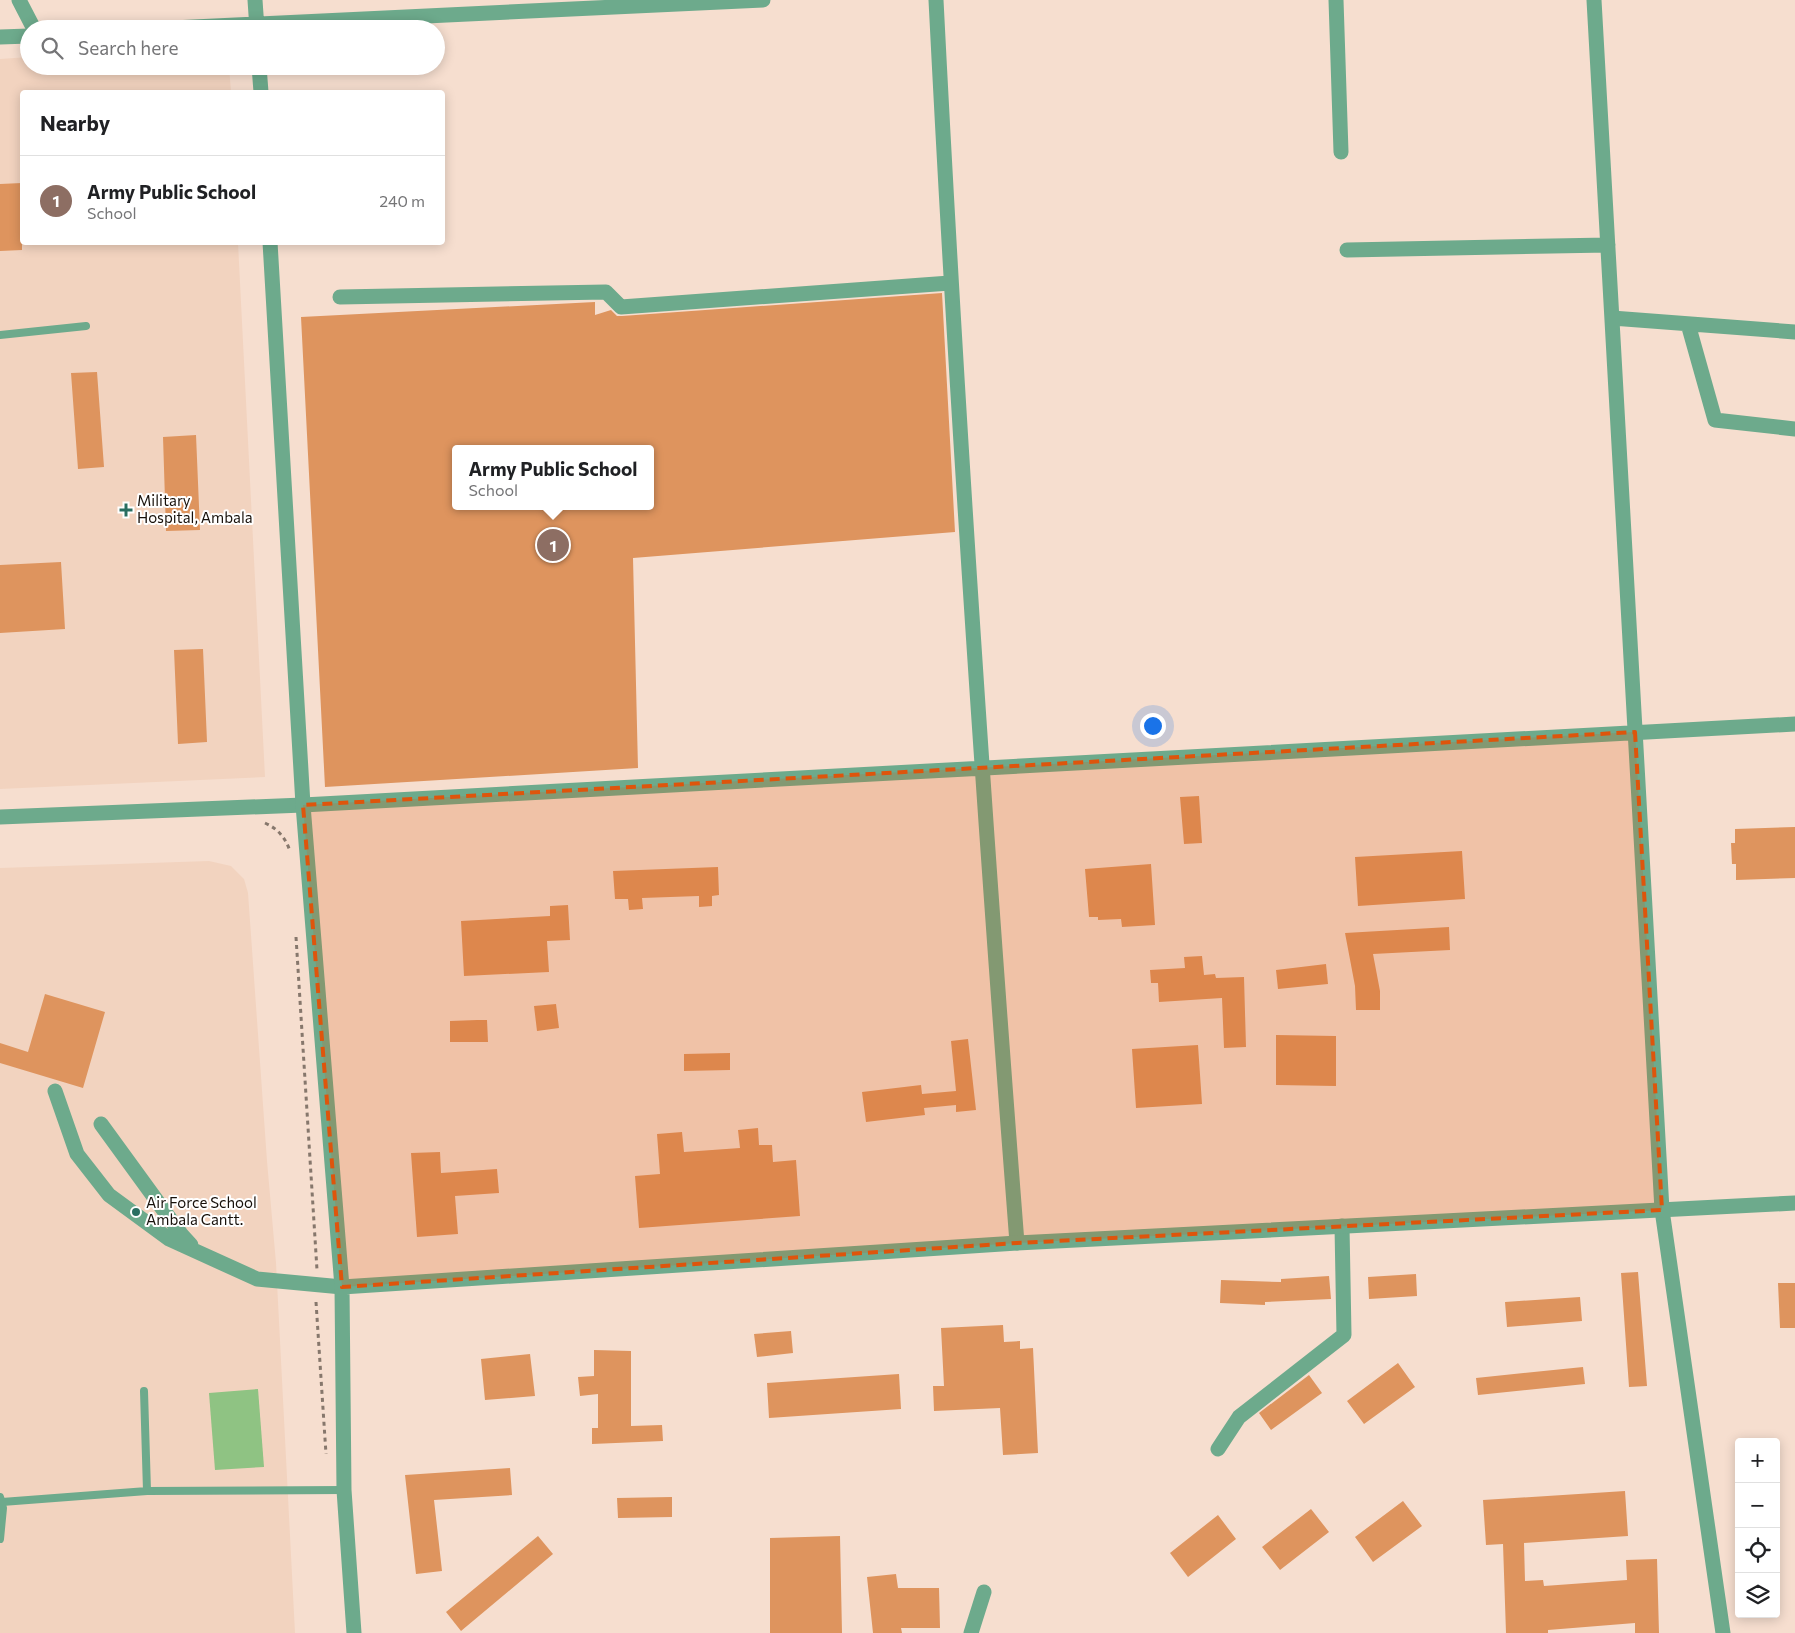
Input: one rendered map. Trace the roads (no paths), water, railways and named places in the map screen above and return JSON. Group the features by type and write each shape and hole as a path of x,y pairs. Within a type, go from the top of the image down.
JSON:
{"street":[{"path":"20,0 30,20"},
{"path":"256,0 257,20"},
{"path":"342,20 554,5 763,0"},
{"path":"936,0 950,283 992,925 1017,1243"},
{"path":"1336,0 1341,152"},
{"path":"1594,0 1662,1210 1723,1633"},
{"path":"0,37 20,36"},
{"path":"260,75 261,90"},
{"path":"270,245 303,805 342,1287 344,1490 354,1633"},
{"path":"1347,250 1608,245"},
{"path":"340,297 606,292 621,307 950,283"},
{"path":"1612,318 1795,332"},
{"path":"1688,324 1715,420 1795,429"},
{"path":"0,817 303,805 1795,724"},
{"path":"56,1091 77,1154 109,1196 169,1238 257,1279 342,1287 1017,1243 1795,1203"},
{"path":"101,1124 175,1227 197,1251"},
{"path":"1218,1449 1239,1417 1344,1335 1342,1226"},
{"path":"972,1633 984,1592"}],"lane":[{"path":"0,335 86,326"},
{"path":"144,1391 147,1491"},
{"path":"0,1540 3,1508 1,1499 147,1491 344,1490"}],"place":[{"name":"Military Hospital, Ambala","path":"126,510"},
{"name":"Army Public School","path":"553,545"},
{"name":"Air Force School Ambala Cantt.","path":"136,1212"}]}
